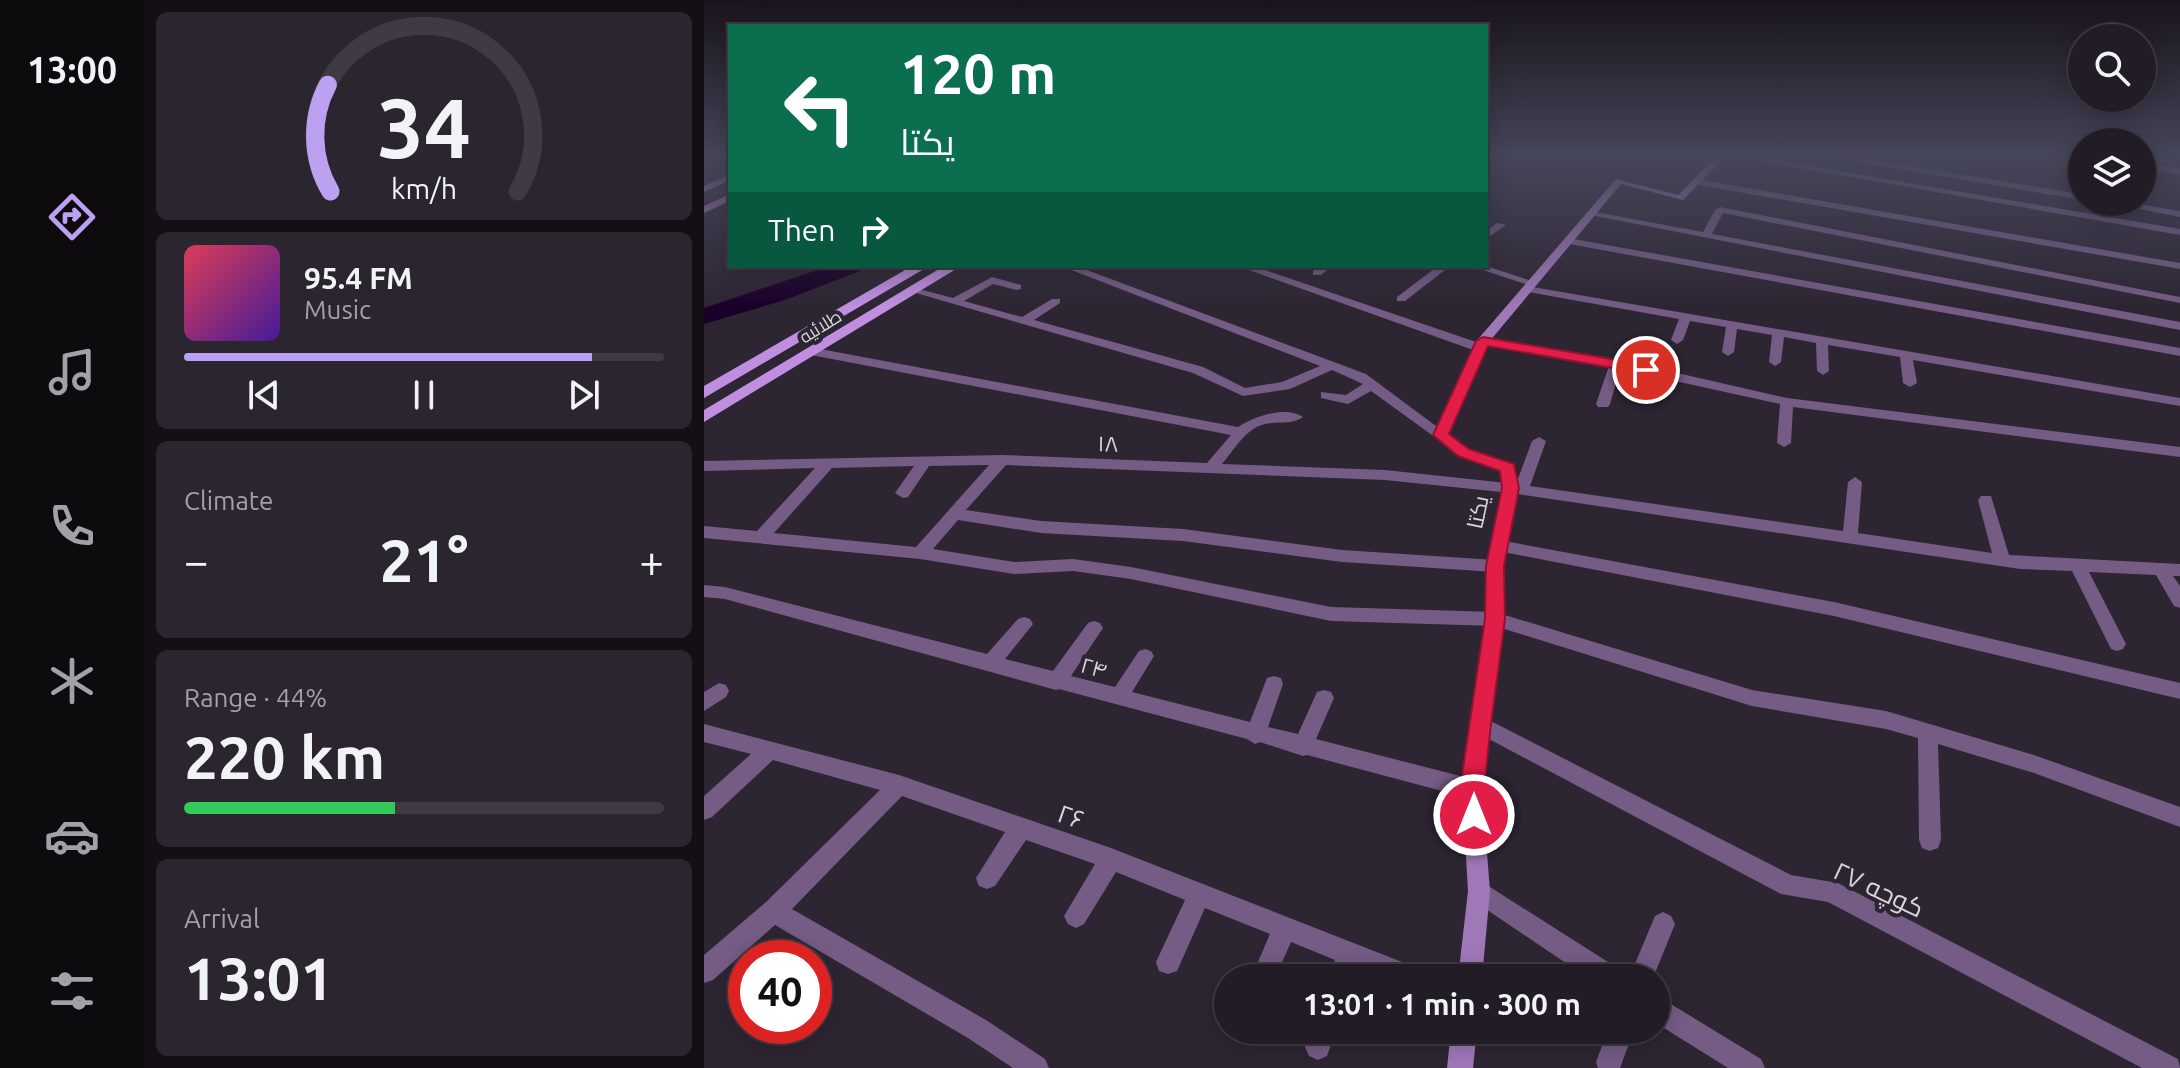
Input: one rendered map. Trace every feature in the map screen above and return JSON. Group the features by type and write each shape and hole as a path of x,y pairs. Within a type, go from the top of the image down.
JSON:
{"main road":[{"name":"طلائیه","path":"704,393 919,268"},
{"name":"طلائیه","path":"704,417 951,268"}],"street":[{"path":"1071,268 1331,366 1371,385 1441,435 1481,345 1595,208"},
{"path":"1845,208 2180,266"},
{"path":"2039,208 2180,232"},
{"path":"1706,236 1720,210 2180,300"},
{"path":"2156,210 2180,214"},
{"path":"1590,214 2180,326"},
{"path":"1488,235 1501,225"},
{"path":"1568,241 2180,352"},
{"path":"1249,268 1481,345 1616,363 1787,402 2180,452"},
{"path":"1401,299 1442,268"},
{"path":"1481,268 1530,286 1631,307 2180,402"},
{"path":"954,302 992,280 1017,287"},
{"path":"915,291 1198,370 1243,392 1285,386 1331,366"},
{"path":"1023,322 1056,301"},
{"path":"1623,324 1631,307"},
{"path":"1677,340 1686,317"},
{"path":"1728,352 1732,325"},
{"path":"1775,362 1778,332"},
{"path":"1822,340 1823,371"},
{"path":"815,352 1240,432"},
{"path":"1906,354 1910,383"},
{"path":"1603,404 1616,363"},
{"path":"1326,395 1348,400 1371,385"},
{"path":"1784,443 1787,402"},
{"path":"1213,466 1240,432 1258,420 1296,417"},
{"name":"یکتا","path":"1441,435 1464,452 1508,468 1516,489 1497,556 1495,619 1472,789 1479,891 1471,964"},
{"path":"1516,489 1539,441"},
{"path":"920,553 1002,460"},
{"name":"۱۸","path":"704,466 826,466 1002,460 1385,475 1516,489 2002,560 2180,570"},
{"path":"903,493 924,463"},
{"path":"762,536 826,466"},
{"path":"1850,538 1855,482"},
{"path":"1986,500 2002,560"},
{"path":"954,514 1041,527 1183,535 1342,556 1497,556 1834,609 2180,691"},
{"path":"704,532 920,553 1014,568 1073,565 1131,573 1331,614 1495,619 1752,698 1886,720 2034,764 2180,817"},
{"path":"2077,565 2117,644"},
{"path":"2160,568 2180,601"},
{"name":"۲۴","path":"704,591 725,593 1255,735 1472,789"},
{"path":"990,664 1024,624"},
{"path":"1056,682 1094,628"},
{"path":"1118,698 1145,656"},
{"path":"1255,735 1274,684"},
{"path":"1303,747 1324,698"},
{"name":"کوچه ۲۷","path":"1479,724 1789,886 1830,891 2169,1068"},
{"name":"۲۶","path":"704,733 899,785 1111,859 1375,964"},
{"path":"1928,733 1930,840"},
{"path":"704,810 769,751"},
{"path":"704,971 773,911 899,785"},
{"path":"987,878 1021,828"},
{"path":"1076,916 1111,859"},
{"path":"1479,891 1589,964"},
{"path":"1168,962 1200,894"},
{"path":"773,911 977,1029 1036,1068"},
{"path":"1647,964 1663,924"},
{"path":"1269,964 1285,928"},
{"path":"1346,964 1349,954"},
{"path":"1670,1017 1743,1065"},
{"path":"1460,1068 1463,1044"},
{"path":"1609,1062 1616,1044"}],"waterway":[{"path":"704,316 776,295 846,268"}],"route":[{"path":"1474,815 1472,789 1495,619 1495,566 1511,488 1508,468 1464,452 1441,435 1483,341 1560,352 1646,370"}]}
